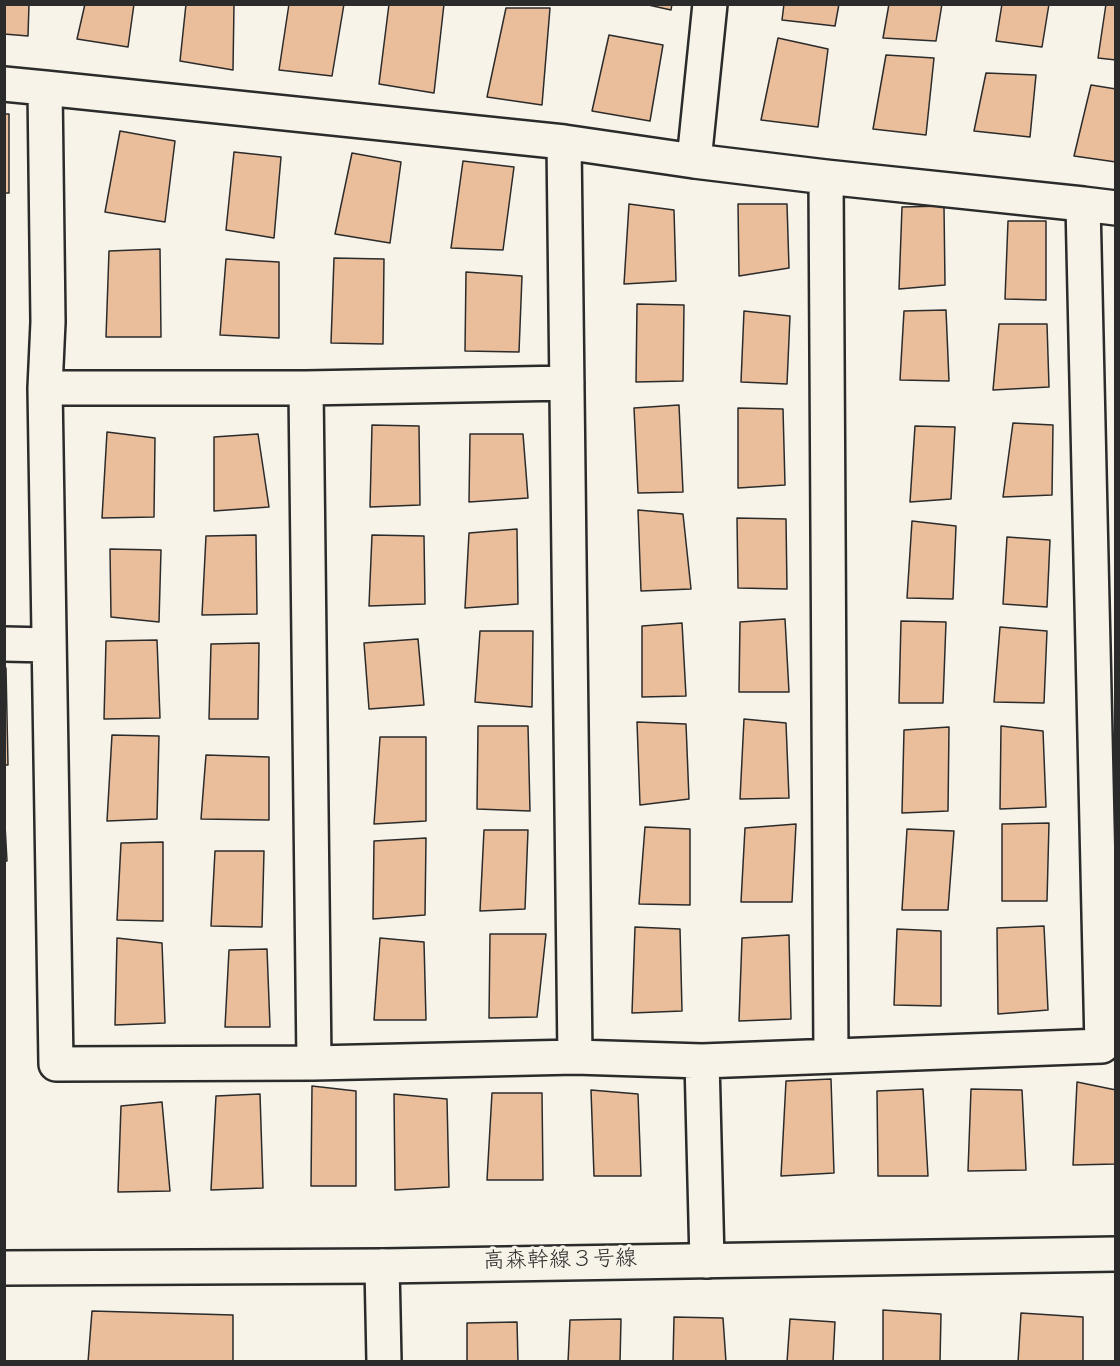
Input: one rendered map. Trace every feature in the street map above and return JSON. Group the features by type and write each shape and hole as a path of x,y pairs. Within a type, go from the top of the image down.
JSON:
{"street":[{"path":"694,161 710,4"},
{"path":"4,84 564,142 826,177 1116,208"},
{"path":"45,88 48,322 45,388 56,1064 314,1063 575,1057 702,1061 1109,1047 1083,204"},
{"path":"564,142 575,1057"},
{"path":"826,177 831,1056"},
{"path":"45,388 567,383"},
{"path":"306,387 314,1063"},
{"path":"4,644 49,645"},
{"path":"702,1061 707,1261"},
{"name":"高森幹線３号線","path":"4,1268 382,1266 1116,1254"},
{"path":"382,1266 384,1362"}],"building":[{"path":"4,4 29,4 28,36 4,34"},
{"path":"85,4 134,4 128,47 77,39"},
{"path":"186,4 234,4 233,70 180,61"},
{"path":"289,4 344,4 332,76 279,70"},
{"path":"389,4 444,4 434,93 379,84"},
{"path":"644,4 672,4 671,10"},
{"path":"784,4 839,4 835,26 782,20"},
{"path":"889,4 942,4 936,41 883,38"},
{"path":"1002,4 1049,4 1042,47 996,41"},
{"path":"1106,4 1116,4 1116,60 1098,58"},
{"path":"506,8 550,8 542,105 487,97"},
{"path":"609,35 663,45 650,121 592,111"},
{"path":"778,38 828,49 818,127 761,120"},
{"path":"886,55 934,58 926,135 873,129"},
{"path":"986,73 1036,75 1030,137 974,131"},
{"path":"1091,85 1116,89 1116,162 1074,156"},
{"path":"4,114 9,114 9,193 4,193"},
{"path":"120,131 175,141 165,222 105,212"},
{"path":"234,152 281,157 274,238 226,230"},
{"path":"352,153 401,162 390,243 335,234"},
{"path":"463,161 514,167 503,250 451,248"},
{"path":"629,204 674,210 676,281 624,284"},
{"path":"738,204 787,204 789,268 739,276"},
{"path":"944,206 945,285 899,289 902,207"},
{"path":"1008,221 1046,221 1046,300 1005,299"},
{"path":"160,249 161,337 106,337 109,251"},
{"path":"334,258 384,259 383,344 331,343"},
{"path":"226,259 279,262 279,338 220,335"},
{"path":"466,272 522,276 519,352 465,351"},
{"path":"637,304 684,305 683,381 636,382"},
{"path":"946,310 949,381 900,380 904,311"},
{"path":"744,311 790,316 787,384 741,382"},
{"path":"999,324 1047,324 1049,387 993,390"},
{"path":"679,405 683,492 638,493 634,408"},
{"path":"738,408 783,409 785,485 738,488"},
{"path":"1013,423 1053,425 1052,495 1003,497"},
{"path":"372,425 419,426 420,505 370,507"},
{"path":"915,426 955,427 951,499 910,502"},
{"path":"107,432 155,438 154,517 102,518"},
{"path":"258,434 269,507 214,511 214,437"},
{"path":"470,434 523,434 528,498 469,502"},
{"path":"638,510 683,514 691,589 641,591"},
{"path":"737,518 786,519 787,589 738,588"},
{"path":"912,521 956,526 953,599 907,598"},
{"path":"517,529 518,604 465,608 469,533"},
{"path":"256,535 257,614 202,615 206,536"},
{"path":"372,535 424,536 425,604 369,606"},
{"path":"1007,537 1050,540 1047,607 1003,604"},
{"path":"110,549 161,550 159,622 111,617"},
{"path":"785,619 789,692 739,692 740,622"},
{"path":"901,621 946,622 943,703 899,703"},
{"path":"682,623 686,696 642,697 642,626"},
{"path":"1000,627 1047,631 1044,703 994,702"},
{"path":"480,631 533,631 532,707 475,702"},
{"path":"418,639 424,705 369,709 364,643"},
{"path":"157,640 160,718 104,719 106,641"},
{"path":"259,643 258,719 209,719 211,644"},
{"path":"4,668 6,668 8,765 4,765"},
{"path":"744,719 786,723 789,798 740,799"},
{"path":"637,722 686,724 689,799 640,805"},
{"path":"478,726 528,726 530,811 477,809"},
{"path":"1001,726 1043,731 1046,807 1000,809"},
{"path":"949,727 948,811 902,813 904,730"},
{"path":"112,735 159,736 157,819 107,821"},
{"path":"380,737 426,737 426,821 374,824"},
{"path":"206,755 269,757 269,820 201,819"},
{"path":"4,807 7,861 4,861"},
{"path":"1049,823 1047,901 1002,901 1002,824"},
{"path":"796,824 792,902 741,902 745,828"},
{"path":"645,827 690,829 690,905 639,904"},
{"path":"907,829 954,831 948,910 902,910"},
{"path":"484,830 528,830 525,909 480,911"},
{"path":"426,838 425,915 373,919 374,841"},
{"path":"163,842 163,921 117,920 121,843"},
{"path":"215,851 264,851 262,927 211,926"},
{"path":"1044,926 1048,1010 998,1014 997,928"},
{"path":"635,927 680,929 682,1011 632,1013"},
{"path":"897,929 941,931 941,1006 894,1005"},
{"path":"490,934 546,934 537,1017 489,1018"},
{"path":"789,935 791,1019 739,1021 742,938"},
{"path":"117,938 162,943 165,1023 115,1025"},
{"path":"380,938 424,942 426,1020 374,1020"},
{"path":"267,949 270,1027 225,1027 229,950"},
{"path":"831,1079 834,1173 781,1176 786,1081"},
{"path":"1077,1082 1116,1090 1116,1164 1073,1165"},
{"path":"312,1086 356,1091 356,1186 311,1186"},
{"path":"923,1089 928,1176 878,1176 877,1091"},
{"path":"971,1089 1022,1090 1026,1170 968,1171"},
{"path":"591,1090 638,1094 641,1176 594,1176"},
{"path":"492,1093 542,1093 543,1180 487,1180"},
{"path":"260,1094 263,1188 211,1190 216,1096"},
{"path":"394,1094 447,1099 449,1187 395,1190"},
{"path":"162,1102 170,1191 118,1192 121,1106"},
{"path":"883,1310 941,1314 940,1362 883,1362"},
{"path":"92,1311 233,1315 233,1362 88,1362"},
{"path":"1021,1313 1083,1317 1083,1362 1018,1362"},
{"path":"674,1317 723,1318 726,1362 673,1362"},
{"path":"621,1319 620,1362 568,1362 570,1320"},
{"path":"790,1319 835,1322 833,1362 787,1362"},
{"path":"517,1322 518,1362 467,1362 467,1323"}]}
